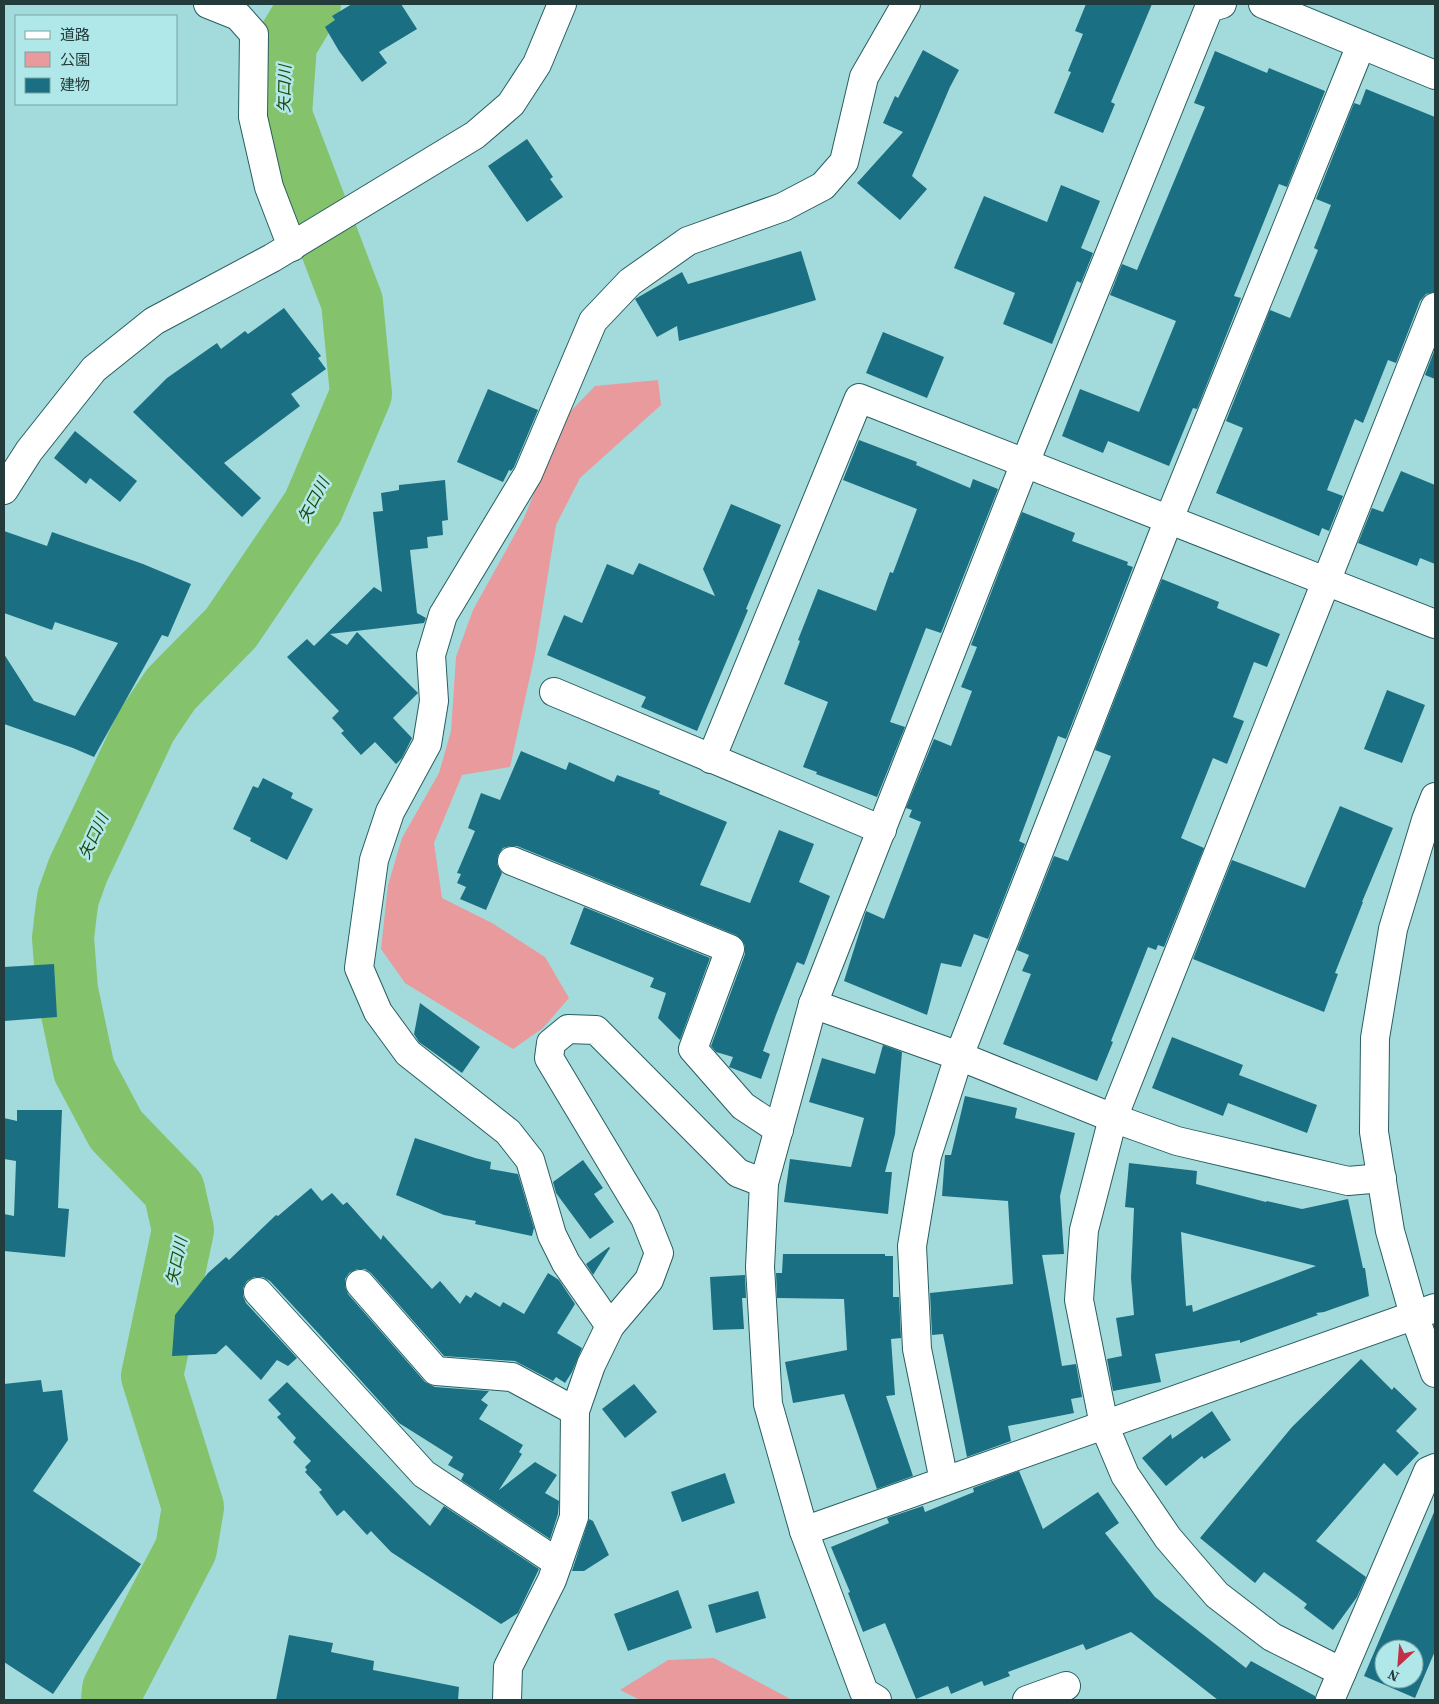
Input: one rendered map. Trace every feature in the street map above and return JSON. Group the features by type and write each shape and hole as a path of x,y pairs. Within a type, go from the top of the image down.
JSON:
{"street":[{"path":"208,4 238,16 254,34 253,117 269,187 297,243"},
{"path":"4,490 29,451 94,369 154,322 297,243 475,135 510,104 537,64 562,4"},
{"path":"610,1326 566,1263 552,1235 530,1160 508,1132 408,1053 378,1012 359,968 374,860 390,812 427,744 434,701 431,656 443,615 528,474 593,321 630,282 688,241 783,207 823,186 844,162 864,77 906,4"},
{"path":"877,1700 864,1692 804,1531 768,1404 760,1268 764,1183 813,1004 1025,463 1209,8 1222,4"},
{"path":"1263,4 1435,75"},
{"path":"944,1481 917,1349 912,1246 927,1156 958,1056 1169,519 1361,45"},
{"path":"1342,1672 1272,1636 1217,1595 1168,1538 1125,1475 1104,1425 1079,1300 1084,1230 1113,1118 1435,307"},
{"path":"711,759 859,398 1435,624"},
{"path":"554,692 882,830"},
{"path":"1435,797 1426,820 1393,929 1375,1038 1374,1132 1390,1231 1425,1311 1435,1373"},
{"path":"512,861 730,949 694,1049 743,1106 779,1130"},
{"path":"813,1004 958,1056 1113,1118 1177,1141 1348,1181 1382,1178"},
{"path":"507,1700 508,1667 552,1580 574,1517 575,1411 591,1365 610,1326 649,1280 659,1253 645,1218 549,1058 551,1043 568,1029 596,1030 738,1172 764,1183"},
{"path":"360,1284 436,1371 512,1377 575,1411"},
{"path":"258,1292 424,1474 558,1563"},
{"path":"804,1531 1425,1311"},
{"path":"1330,1700 1428,1471 1435,1468"},
{"path":"1027,1700 1066,1686"}],"green space":[{"path":"658,380 661,405 580,478 556,525 535,654 510,767 462,775 434,843 442,898 492,923 545,957 569,998 543,1028 513,1049 405,983 381,949 388,885 402,838 439,773 451,731 456,657 473,610 524,518 565,417 595,386"},
{"path":"714,1658 792,1700 640,1700 620,1690 668,1660"}],"building":[{"path":"352,4 401,4 417,29 379,52 387,63 362,82 339,51 325,27 335,20 332,16"},
{"path":"1086,4 1152,4 1111,102 1115,104 1103,133 1054,113 1071,72 1068,71 1083,34 1075,31"},
{"path":"923,50 959,70 912,176 927,189 900,220 857,183 903,132 883,123 895,96 898,98"},
{"path":"1215,51 1267,73 1269,68 1325,91 1287,187 1279,184 1234,296 1241,298 1197,409 1193,408 1169,466 1108,441 1103,453 1062,436 1080,389 1139,412 1176,321 1110,295 1122,264 1137,270 1205,107 1194,103"},
{"path":"1366,89 1435,117 1435,292 1426,294 1420,301 1396,363 1388,360 1363,423 1355,419 1327,490 1343,496 1329,531 1322,528 1319,536 1216,493 1243,428 1226,421 1270,310 1290,318 1318,250 1314,248 1331,205 1316,199 1354,103 1360,105"},
{"path":"527,139 553,177 550,179 563,197 527,222 488,166"},
{"path":"1061,185 1100,201 1081,248 1093,253 1081,283 1077,281 1052,344 1003,324 1015,293 954,268 984,196 1047,222"},
{"path":"801,251 816,300 679,341 677,326 657,337 635,299 682,272 688,284"},
{"path":"284,308 321,356 318,358 326,369 291,394 300,406 224,463 261,498 242,517 133,412 167,378 217,343 221,349 245,331 248,334"},
{"path":"883,332 944,357 927,398 866,373"},
{"path":"1435,349 1435,379 1425,375"},
{"path":"488,389 538,410 514,467 511,471 509,470 503,482 457,462"},
{"path":"75,431 137,481 120,502 90,478 86,484 54,458"},
{"path":"859,440 917,462 916,465 970,488 973,479 998,489 941,633 926,628 890,722 905,727 877,797 816,774 817,772 803,767 828,702 784,684 800,641 798,640 818,589 876,611 890,572 893,573 917,509 843,480"},
{"path":"1401,471 1435,485 1435,564 1420,558 1417,566 1358,543 1372,508 1383,512"},
{"path":"445,480 448,520 442,521 443,535 427,537 428,548 410,550 417,613 426,618 424,623 330,634 347,645 357,632 418,693 393,718 412,738 402,758 396,764 375,742 361,755 341,733 344,731 332,718 339,711 287,657 307,639 314,646 374,587 382,592 373,512 383,511 381,493 399,490 399,485"},
{"path":"731,504 781,525 746,609 748,610 697,731 641,707 646,697 547,655 564,615 582,623 607,564 633,575 639,563 715,596 703,569"},
{"path":"1022,512 1075,533 1072,541 1128,562 1127,565 1133,567 1066,739 1058,736 1019,841 1025,844 988,939 974,934 961,967 941,963 927,1015 844,981 866,911 884,919 921,822 909,817 912,810 906,808 934,739 951,746 972,691 961,687 977,647 971,645"},
{"path":"4,531 47,546 52,532 143,564 191,584 168,637 162,635 94,757 4,724 4,654 34,701 75,716 118,643 55,622 52,630 4,613"},
{"path":"1162,579 1219,602 1217,608 1280,634 1267,667 1254,662 1233,717 1244,721 1227,764 1213,758 1181,838 1204,848 1164,947 1158,945 1156,950 1148,947 1097,1081 1003,1044 1031,974 1022,971 1029,955 1017,950 1054,856 1068,861 1111,756 1095,750"},
{"path":"1387,690 1425,705 1402,763 1364,749"},
{"path":"521,751 566,770 569,762 614,782 617,775 660,791 659,794 727,822 700,885 750,903 779,830 814,844 799,882 830,896 804,965 797,962 776,1015 763,1051 770,1054 761,1079 729,1067 733,1057 716,1052 711,1046 745,954 745,946 736,935 517,846 503,848 498,855 497,864 502,873 486,910 460,899 466,887 457,883 461,874 457,873 475,831 468,828 481,793 500,800"},
{"path":"263,778 293,793 291,798 313,809 287,860 250,841 251,838 233,829 253,786 258,788"},
{"path":"1340,806 1393,828 1335,973 1338,974 1324,1012 1193,959 1232,860 1305,888"},
{"path":"584,907 710,958 680,1040 658,1018 666,993 650,987 654,978 570,944"},
{"path":"54,964 57,1017 4,1021 4,967"},
{"path":"420,1003 480,1047 462,1073 419,1042 414,1034"},
{"path":"1172,1037 1243,1065 1239,1075 1317,1105 1307,1133 1228,1103 1223,1116 1152,1088"},
{"path":"883,1045 902,1052 895,1134 885,1172 892,1172 888,1214 784,1202 790,1159 851,1167 864,1118 809,1102 822,1058 875,1074"},
{"path":"965,1096 1017,1108 1015,1118 1075,1133 1060,1196 1064,1254 1042,1255 1062,1366 1076,1364 1082,1397 1071,1399 1074,1413 1008,1426 1011,1441 967,1457 943,1334 932,1335 930,1293 1013,1284 1008,1201 942,1196 945,1155 951,1155"},
{"path":"17,1110 62,1110 58,1208 69,1209 65,1257 4,1251 4,1214 14,1216 16,1161 4,1159 4,1118 17,1121"},
{"path":"415,1138 491,1162 490,1169 518,1174 534,1228 532,1236 475,1224 476,1221 444,1215 396,1195"},
{"path":"583,1160 603,1188 594,1194 614,1222 590,1239 556,1193 553,1182"},
{"path":"1129,1163 1197,1171 1196,1184 1302,1209 1348,1199 1363,1268 1365,1268 1369,1296 1316,1313 1318,1315 1240,1343 1240,1340 1155,1354 1161,1382 1113,1391 1107,1359 1122,1356 1116,1318 1134,1315 1131,1278 1134,1208 1125,1207","holes":["1181,1232 1316,1266 1193,1312 1192,1305 1186,1306"]},
{"path":"311,1188 322,1201 332,1193 343,1205 347,1202 381,1240 383,1235 432,1289 440,1281 460,1304 466,1295 471,1298 475,1292 500,1307 503,1302 524,1314 548,1273 559,1280 575,1304 557,1333 582,1348 565,1383 556,1377 553,1381 515,1361 444,1356 371,1273 365,1269 357,1269 349,1273 345,1279 345,1287 348,1294 425,1382 435,1387 489,1391 481,1400 488,1405 479,1419 523,1445 519,1452 522,1454 499,1490 535,1462 557,1475 545,1493 559,1501 558,1514 550,1539 461,1480 464,1474 448,1465 453,1457 399,1423 270,1281 263,1277 254,1277 247,1281 243,1288 243,1296 246,1303 297,1358 288,1366 277,1360 261,1380 226,1345 216,1354 172,1356 175,1315 208,1273 226,1257 229,1260 276,1215 278,1216"},
{"path":"610,1248 593,1275 586,1264"},
{"path":"783,1254 885,1254 885,1256 893,1256 893,1297 899,1297 901,1338 891,1339 895,1395 886,1396 913,1476 877,1489 844,1394 793,1403 785,1362 847,1350 844,1299 777,1298 776,1273 782,1273"},
{"path":"745,1275 746,1298 742,1298 744,1329 713,1330 710,1277"},
{"path":"1361,1359 1392,1390 1394,1387 1417,1409 1396,1431 1419,1453 1397,1476 1384,1463 1316,1541 1366,1577 1357,1597 1333,1630 1304,1608 1307,1604 1264,1572 1255,1583 1200,1538 1292,1427"},
{"path":"41,1380 43,1392 62,1390 68,1440 33,1491 141,1564 53,1694 4,1662 4,1384"},
{"path":"287,1382 430,1526 444,1506 539,1569 518,1613 501,1624 391,1552 371,1531 367,1535 344,1510 337,1516 319,1492 322,1490 305,1472 307,1470 305,1467 311,1461 293,1442 296,1438 277,1417 281,1414 268,1400"},
{"path":"634,1384 657,1412 625,1438 602,1409"},
{"path":"1212,1411 1231,1440 1204,1459 1202,1456 1166,1486 1142,1458 1171,1434 1172,1439"},
{"path":"1019,1471 1043,1529 1098,1492 1119,1523 1105,1533 1155,1597 1246,1668 1251,1661 1315,1696 1315,1700 1218,1700 1131,1632 1086,1650 1083,1644 1008,1672 1010,1676 984,1686 982,1681 951,1694 948,1686 916,1699 885,1623 863,1632 848,1593 850,1592 831,1547 889,1523 887,1518 923,1506 925,1512 974,1492 973,1488"},
{"path":"725,1473 735,1503 682,1522 671,1492"},
{"path":"1435,1510 1435,1651 1424,1677 1424,1639 1380,1639"},
{"path":"589,1519 593,1521 609,1555 584,1571 572,1571"},
{"path":"678,1590 692,1628 628,1651 614,1614"},
{"path":"758,1591 766,1618 716,1633 708,1605"},
{"path":"289,1635 333,1643 331,1652 374,1661 373,1670 459,1687 458,1700 276,1700"},
{"path":"1374,1653 1374,1680 1364,1676"},
{"path":"1394,1689 1419,1689 1415,1698"}],"waterway":[{"name":"矢口川","path":"112,1700 113,1689 186,1549 193,1507 152,1376 183,1230 174,1190 116,1130 84,1070 67,990 63,938 66,912 68,898 78,870 146,726 171,689 231,628 313,507 361,394 352,302 281,115 286,44 310,4"}]}
